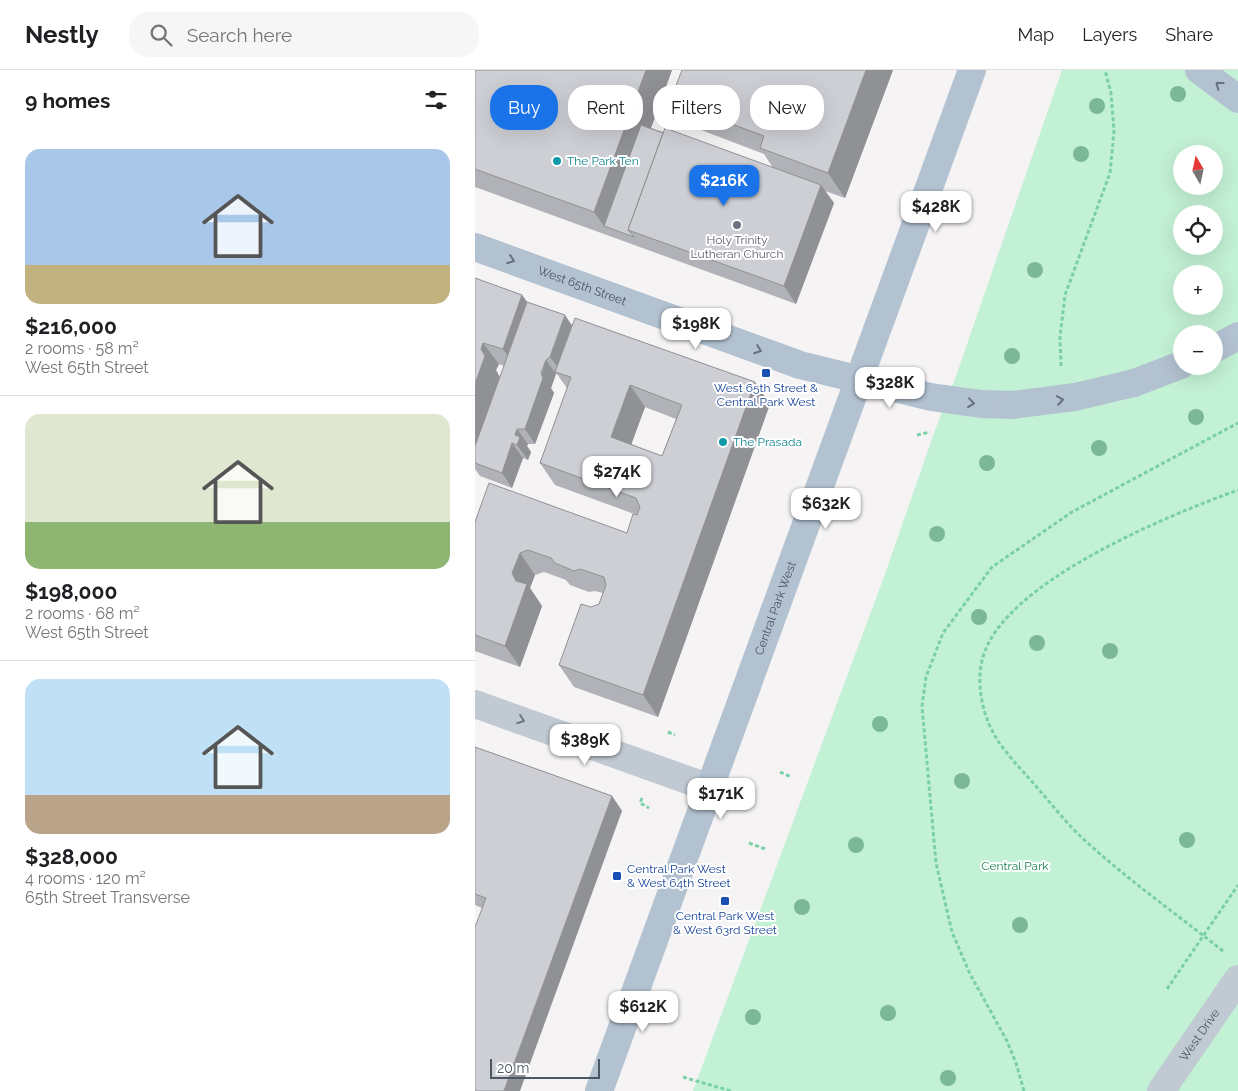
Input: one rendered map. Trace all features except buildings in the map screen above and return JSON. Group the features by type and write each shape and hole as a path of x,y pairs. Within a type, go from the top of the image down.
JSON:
{"main road":[{"name":"Central Park West","path":"599,1091 972,70"},
{"path":"1199,70 1238,99"},
{"name":"West 65th Street","path":"475,247 800,365 955,401 1012,405 1075,397 1134,383 1173,368"},
{"path":"1223,344 1238,336"}],"street":[{"path":"475,704 710,788"},
{"name":"West Drive","path":"1161,1091 1238,979"}],"path":[{"path":"1061,369 1060,338 1065,296 1110,173 1114,132 1111,93 1105,70"},
{"path":"1024,1091 1007,1041 970,974 952,932 936,864 922,706 926,677 943,633 992,567 1072,512 1238,423"},
{"path":"1224,951 1108,860 1067,823 997,741 984,707 981,692 981,676 983,657 991,638 1002,622 1037,591 1077,563 1120,540 1165,518 1238,490"},
{"path":"668,732 675,734"},
{"path":"780,772 791,777"},
{"path":"641,803 649,808"},
{"path":"749,843 765,849"},
{"path":"1167,989 1238,885"},
{"path":"683,1077 731,1091"}],"green space":[{"name":"Central Park","path":"1062,70 1238,70 1238,1091 693,1091 885,574 956,376"}],"place":[{"name":"The Park Ten","path":"557,161"},
{"name":"Holy Trinity Lutheran Church","path":"737,225"},
{"name":"West 65th Street & Central Park West","path":"766,373"},
{"name":"The Prasada","path":"723,442"},
{"name":"Central Park West & West 64th Street","path":"617,876"},
{"name":"Central Park West & West 63rd Street","path":"725,901"}]}
